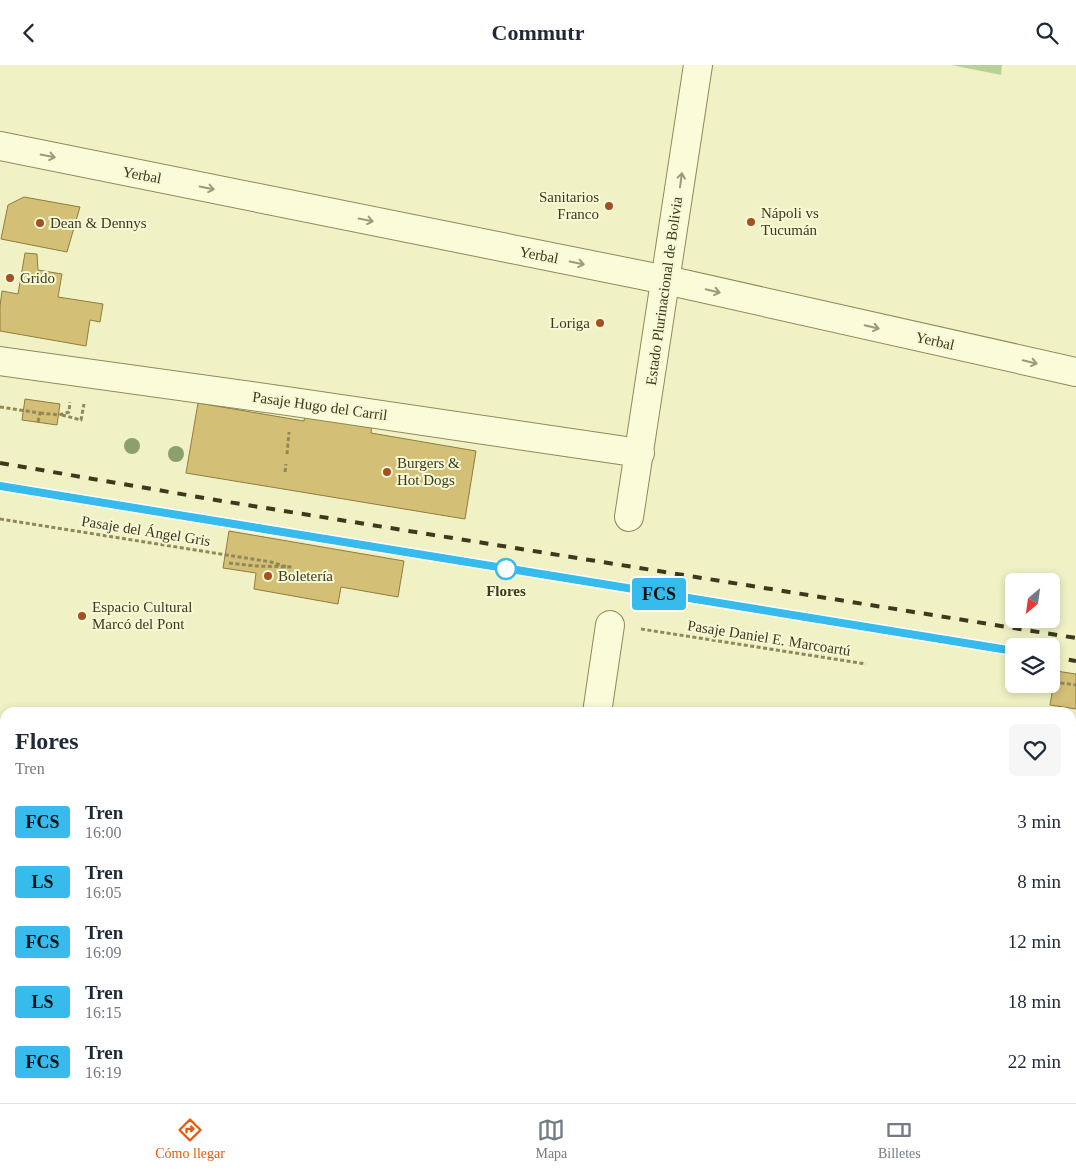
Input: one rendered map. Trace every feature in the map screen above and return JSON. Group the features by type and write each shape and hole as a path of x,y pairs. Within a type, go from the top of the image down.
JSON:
{"street":[{"name":"Estado Plurinacional de Bolivia","path":"630,517 698,65"},
{"name":"Yerbal","path":"0,146 666,281 1076,372"},
{"name":"Pasaje Hugo del Carril","path":"0,361 640,453"},
{"path":"598,707 610,625"}],"path":[{"path":"59,415 69,412 71,402"},
{"path":"0,407 75,418"},
{"path":"38,422 40,413"},
{"path":"285,472 286,464"},
{"name":"Pasaje del Ángel Gris","path":"0,519 272,562 290,567 229,563"},
{"name":"Pasaje Daniel E. Marcoartú","path":"610,625 866,664"},
{"path":"1060,683 1076,685"}],"green space":[{"path":"951,65 1002,65 1001,75"}],"building":[{"name":"Dean & Dennys","path":"24,197 80,207 67,252 1,239 8,205"},
{"path":"25,253 37,254 38,270 62,274 58,297 103,304 100,322 90,320 86,346 0,331 2,291 18,294"},
{"path":"25,399 60,404 57,425 22,420"},
{"path":"198,403 304,421 306,410 372,421 371,433 476,451 465,519 186,473"},
{"path":"229,531 404,561 398,597 341,587 338,604 254,589 256,573 223,568"},
{"path":"1060,672 1076,674 1076,707 1050,705 1052,693 1060,693"}],"railway":[{"path":"0,463 222,501 1076,638"},
{"path":"0,486 1005,650"},
{"path":"1060,658 1076,661"}],"train":[{"name":"FCS","path":"0,486 1005,650"}],"place":[{"name":"Sanitarios Franco","path":"609,206"},
{"name":"Nápoli vs Tucumán","path":"751,222"},
{"name":"Dean & Dennys","path":"40,223"},
{"name":"Grido","path":"10,278"},
{"name":"Loriga","path":"600,323"},
{"name":"Burgers & Hot Dogs","path":"387,472"},
{"name":"Flores","path":"506,569"},
{"name":"Boletería","path":"268,576"},
{"name":"Espacio Cultural Marcó del Pont","path":"82,616"}]}
